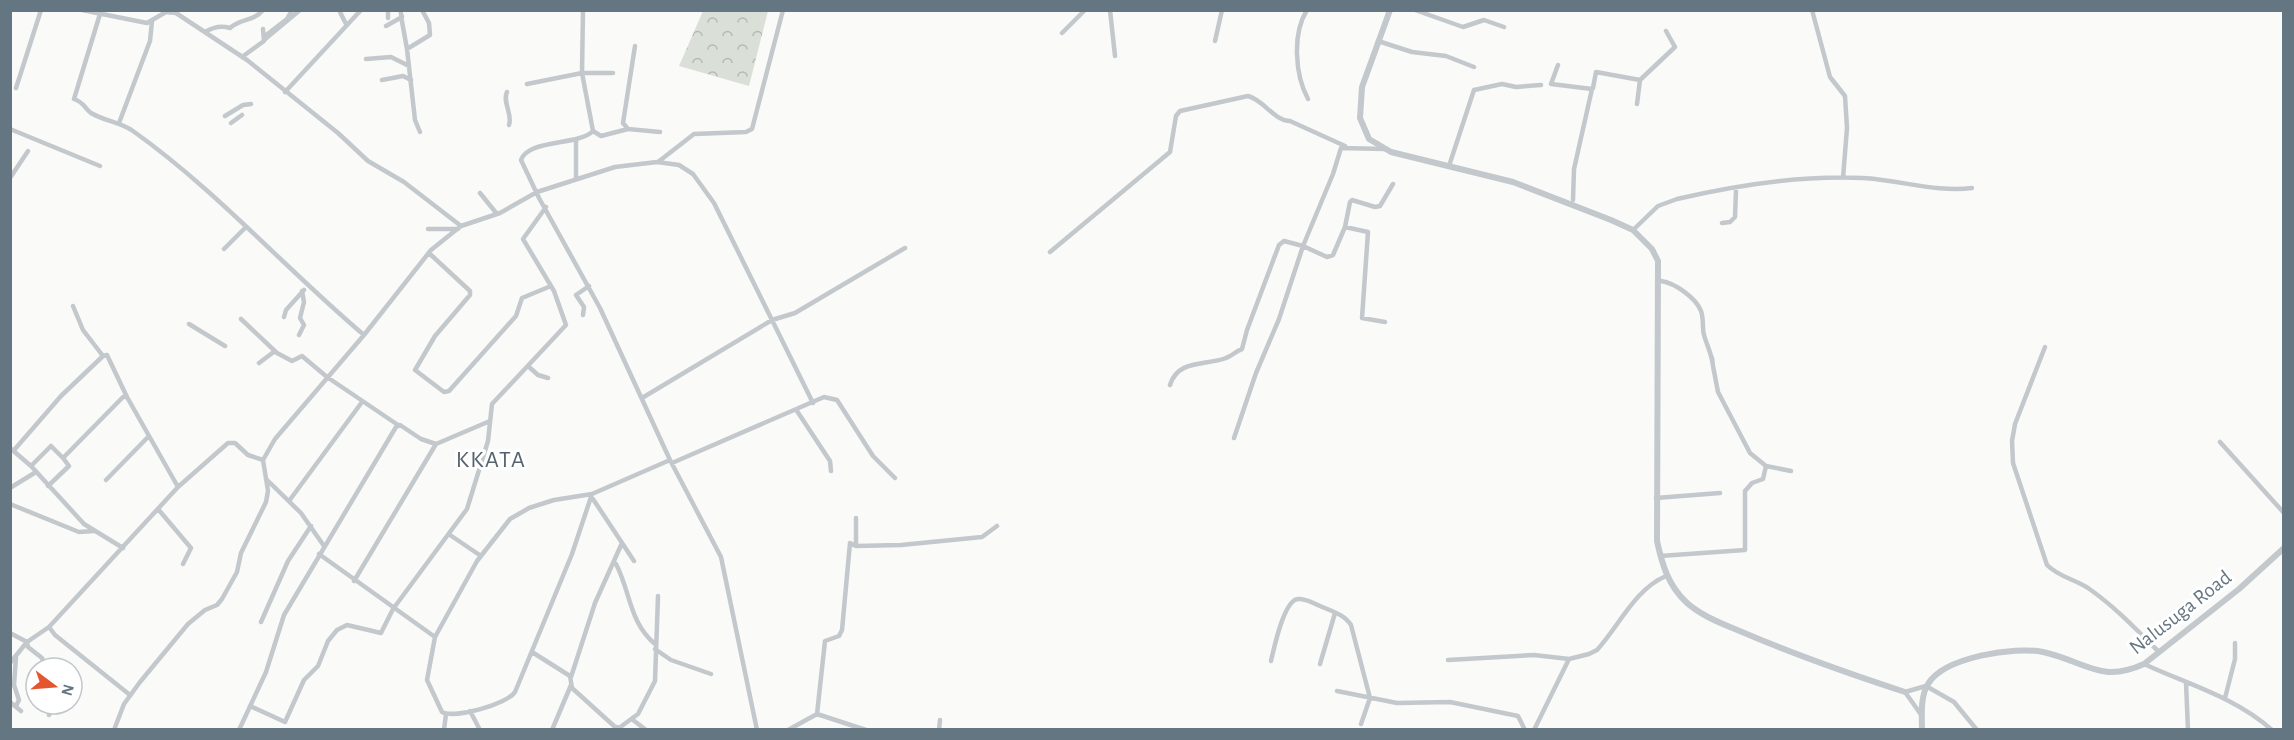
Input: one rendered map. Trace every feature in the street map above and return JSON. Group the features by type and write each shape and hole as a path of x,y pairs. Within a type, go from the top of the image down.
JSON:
{"street":[{"path":"16,88 41,10"},
{"path":"82,10 147,23 171,11 242,57 338,133 368,161 404,182 459,227"},
{"path":"205,32 211,28 223,26 230,28 236,23 252,21 263,10"},
{"path":"242,57 261,46 264,39 287,19 292,10"},
{"path":"264,39 300,10"},
{"path":"339,10 346,24"},
{"path":"285,92 361,10"},
{"path":"388,10 388,18"},
{"path":"407,49 430,35 429,23 422,10"},
{"path":"583,10 582,73 594,131 601,136 628,129 660,132"},
{"path":"657,162 694,134 746,132 752,129 783,10"},
{"path":"1062,33 1085,10"},
{"path":"1110,10 1115,56"},
{"path":"1215,41 1222,10"},
{"path":"1299,10 1303,17"},
{"path":"1307,10 1299,36 1299,69 1301,86 1308,99"},
{"path":"1385,149 1370,139 1359,118 1362,87 1390,10"},
{"path":"1415,10 1463,27 1484,20 1504,27"},
{"path":"1812,10 1830,77 1845,96 1847,128 1844,178"},
{"path":"401,13 415,120 420,132"},
{"path":"386,26 401,13"},
{"path":"100,14 74,99 82,101 92,113 119,123 195,179 245,228 364,335"},
{"path":"119,123 150,41 152,21"},
{"path":"263,29 264,39"},
{"path":"1593,88 1596,72 1640,80 1675,47 1666,31"},
{"path":"1378,41 1412,52 1446,56 1474,67"},
{"path":"628,129 623,123 635,46"},
{"path":"366,59 391,57 409,66"},
{"path":"1558,65 1551,84 1592,89 1574,169 1573,200"},
{"path":"527,84 582,73 613,73"},
{"path":"382,80 403,76 411,80"},
{"path":"1449,166 1474,90 1502,84 1516,87 1541,85"},
{"path":"507,92 505,97 511,119 509,125"},
{"path":"1050,252 1170,152 1176,116 1180,111 1231,98 1253,97 1284,121 1290,121 1345,146 1385,149 1536,190 1633,230 1652,249 1658,261 1657,542 1666,576 1686,602 1701,613 1794,654 1905,692 1926,686 1954,702 1977,729"},
{"path":"225,116 232,114 243,105 251,104"},
{"path":"231,123 242,115"},
{"path":"10,129 99,166"},
{"path":"594,131 576,139 539,147 523,156 521,160 589,286 671,462 721,557 758,729"},
{"path":"576,139 576,180"},
{"path":"1234,438 1256,373 1279,319 1303,246 1333,174 1339,150 1345,146"},
{"path":"10,178 28,151"},
{"path":"428,229 459,227 497,214 537,192 615,167 657,162 679,165 693,174 722,218 813,403"},
{"path":"1633,230 1658,206 1677,199 1800,179 1844,178 1908,182 1952,189 1972,188"},
{"path":"1170,385 1173,375 1187,366 1226,358 1242,349 1246,330 1280,245 1284,241 1303,246 1317,254 1331,256 1345,226 1350,202 1352,200 1375,207 1380,206 1392,184"},
{"path":"1722,223 1730,222 1735,217 1736,190"},
{"path":"480,193 497,214"},
{"path":"250,706 285,722 304,681 318,666 334,633 347,625 378,634 393,609 467,509 480,472 495,399 566,325 550,286 523,239 546,207"},
{"path":"1345,226 1368,232 1362,318 1385,322"},
{"path":"114,729 116,720 130,695 188,624 204,610 217,605 237,572 241,553 266,502 263,460 275,439 364,335 429,253 459,227"},
{"path":"224,249 245,228"},
{"path":"642,398 772,320 780,320 795,313 905,248"},
{"path":"429,253 470,291 470,295 435,336 415,370 444,392 449,391 490,342 516,316 522,298 550,286"},
{"path":"1661,282 1670,282 1701,311 1704,335 1712,358 1718,392 1750,453 1766,466 1791,471"},
{"path":"284,317 286,310 308,285"},
{"path":"583,315 584,307 576,296 589,286"},
{"path":"299,334 304,324 300,318 304,302 302,291"},
{"path":"73,306 83,330 103,356 107,355 111,361 127,397 178,487"},
{"path":"241,319 275,351 292,361 302,356 362,402 421,439 436,444"},
{"path":"189,324 225,346"},
{"path":"2045,347 2015,424 2012,441 2013,463 2047,565 2058,575 2088,588 2115,608 2159,652"},
{"path":"260,363 275,351"},
{"path":"103,356 61,396 13,449 94,531 123,548"},
{"path":"528,366 538,375 548,378"},
{"path":"63,458 123,397 127,397"},
{"path":"593,497 513,696 505,701 470,711 446,714 442,712 427,680 435,637 481,556 506,524 518,513 554,500 593,497 671,462 797,411 824,397 837,400 873,456 896,478"},
{"path":"289,501 362,402"},
{"path":"797,411 830,461 831,471"},
{"path":"354,581 436,444 490,421"},
{"path":"239,729 266,672 284,615 398,425"},
{"path":"106,480 150,436"},
{"path":"10,663 27,642 49,627 178,487 228,442 235,443 248,455 263,460"},
{"path":"2220,442 2283,513"},
{"path":"31,465 51,446 63,458 69,466 48,486"},
{"path":"1660,556 1745,550 1745,491 1752,483 1763,479 1766,466"},
{"path":"10,488 36,472"},
{"path":"266,479 311,526 324,546"},
{"path":"1656,498 1720,493"},
{"path":"593,497 634,561"},
{"path":"10,504 79,532 94,531"},
{"path":"158,510 190,548 183,564"},
{"path":"856,518 856,546"},
{"path":"261,622 288,561 311,526"},
{"path":"817,714 825,641 839,636 842,630 850,543 856,546 901,545 982,537 997,526"},
{"path":"450,534 481,556"},
{"path":"552,729 571,685 571,677 595,603 622,543"},
{"name":"Nalusuga Road","path":"1926,686 1942,671 1957,664 1981,656 2001,653 2042,652 2102,673 2127,672 2159,652 2239,589 2283,548"},
{"path":"319,554 435,637"},
{"path":"613,563 616,564 622,576 631,611 643,634 671,660 711,674"},
{"path":"1448,660 1534,655 1569,658 1589,654 1597,650 1645,590 1654,581 1666,576"},
{"path":"571,685 619,729 633,720 652,691 657,669 655,646 658,596"},
{"path":"1271,661 1284,615 1292,601 1304,600 1347,618 1351,625 1370,698 1361,724"},
{"path":"1320,664 1335,613"},
{"path":"49,627 55,635 130,695"},
{"path":"10,633 27,642 28,647 39,656"},
{"path":"2225,698 2235,659 2235,643"},
{"path":"532,652 571,677"},
{"path":"15,656 14,685 19,700 16,706"},
{"path":"1534,729 1569,658"},
{"path":"2144,663 2225,698 2250,712 2271,729"},
{"path":"2186,683 2188,729"},
{"path":"1922,729 1926,686"},
{"path":"1337,691 1397,703 1450,702 1518,716 1525,729"},
{"path":"1905,692 1922,716"},
{"path":"10,702 21,711"},
{"path":"470,711 480,729"},
{"path":"444,729 442,723 446,714"},
{"path":"788,729 817,714 866,729"},
{"path":"633,720 646,729"},
{"path":"939,729 940,720"}],"green space":[{"path":"703,11 768,11 749,86 679,66"}],"district":[{"name":"KKATA","path":"491,459"}]}
